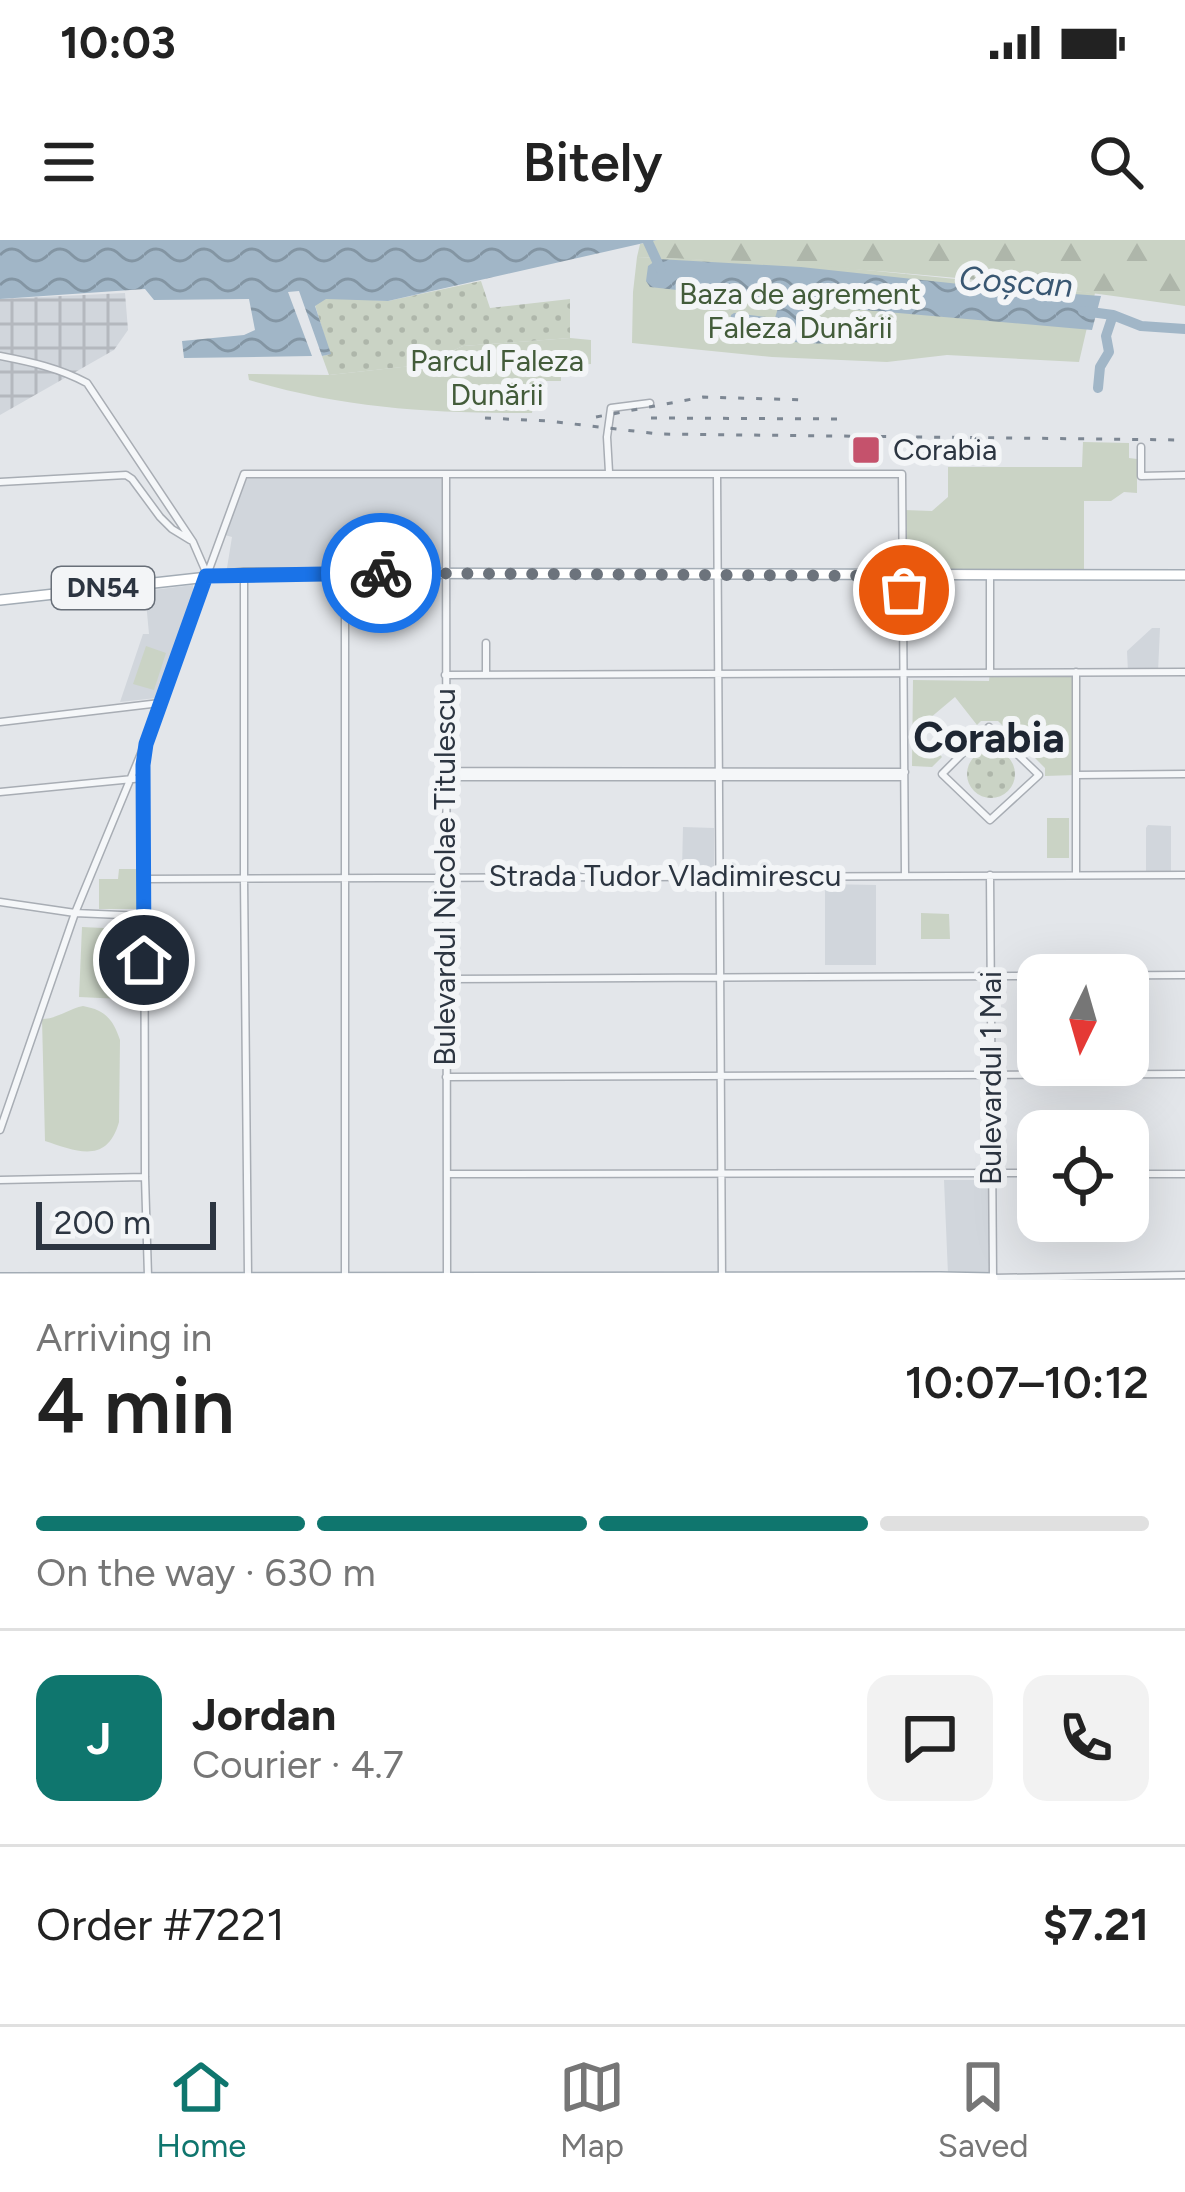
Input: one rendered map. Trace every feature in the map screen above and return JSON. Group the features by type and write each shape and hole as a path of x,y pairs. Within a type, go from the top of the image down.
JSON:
{"main road":[{"name":"DN54","path":"0,600 244,573 1185,575"},
{"path":"0,1278 993,1279"}],"street":[{"path":"0,356 53,368 87,382 193,542 206,576"},
{"path":"609,472 611,408 650,403"},
{"path":"1141,447 1141,476 1185,476"},
{"path":"0,1130 75,913 146,744 244,474 902,474 905,875"},
{"name":"Bulevardul Nicolae Titulescu","path":"446,474 447,1279"},
{"path":"717,474 722,1279"},
{"path":"0,482 126,475 172,529 193,542"},
{"path":"244,573 248,1278"},
{"path":"345,573 345,1278"},
{"path":"990,576 990,672"},
{"path":"486,643 486,674"},
{"path":"1076,672 1076,875"},
{"path":"445,675 1185,672"},
{"path":"0,722 160,704"},
{"path":"989,727 1039,775 990,820 942,774 989,727"},
{"path":"146,744 148,1279"},
{"path":"445,774 905,774"},
{"path":"1076,775 1185,774"},
{"path":"0,792 143,778"},
{"name":"Strada Tudor Vladimirescu","path":"144,879 1185,874"},
{"name":"Bulevardul 1 Mai","path":"990,875 993,1279"},
{"path":"0,902 75,913 144,916"},
{"path":"446,979 1185,975"},
{"path":"446,1077 1185,1074"},
{"path":"446,1174 1017,1173"},
{"path":"1149,1174 1185,1174"},
{"path":"0,1180 145,1177"},
{"path":"993,1279 1185,1275"}],"shaded area":[{"path":"125,293 128,330 114,350 0,415 0,299"},
{"path":"244,474 446,474 446,573 226,574 232,537 221,534"},
{"path":"193,585 194,597 156,698 120,702 143,634 149,634 145,591"},
{"path":"1152,628 1160,628 1158,672 1128,672 1127,651"},
{"path":"1148,825 1171,826 1171,875 1146,875"},
{"path":"683,827 714,828 714,870 682,870"},
{"path":"825,884 876,885 876,965 825,965"},
{"path":"944,1180 989,1180 993,1278 948,1274"}],"green space":[{"path":"657,240 1185,240 1185,306 912,274 637,257 640,244"},
{"name":"Baza de agrement Faleza Dunării","path":"637,257 796,263 1095,293 1079,362 947,355 887,362 772,357 632,343"},
{"path":"481,281 490,308 570,299 570,338 463,346 421,365 329,375 322,356 330,354 315,305 327,297 388,301"},
{"name":"Parcul Faleza Dunării","path":"591,340 591,364 561,366 561,381 536,381 532,413 355,403 285,390 249,380 248,374 329,375 420,365 463,346"},
{"path":"1083,442 1129,443 1129,458 1137,459 1137,493 1124,492 1111,501 1084,501 1084,576 904,576 904,510 932,511 948,497 948,467 1082,467"},
{"path":"910,582 932,582 933,620 928,630 911,630"},
{"path":"146,646 166,653 154,690 133,684"},
{"path":"990,672 1076,672 1076,775 1045,776 1045,768 998,721 977,725 955,697 917,729 942,757 932,767 912,766 913,680 989,681"},
{"path":"991,750 1008,757 1015,774 1008,791 991,798 974,791 967,774 974,757"},
{"path":"1047,818 1069,818 1069,858 1047,858"},
{"path":"119,869 137,869 137,909 99,909 99,879 118,879"},
{"path":"921,913 949,914 950,939 921,939"},
{"path":"82,927 125,929 122,999 79,997"},
{"path":"83,1006 107,1017 120,1040 119,1122 107,1145 89,1151 45,1141 42,1019"}],"water":[{"path":"0,240 657,240 388,301 326,299 315,306 331,354 322,356 299,291 288,292 312,356 184,358 182,341 255,330 249,299 154,300 145,289 0,299"},
{"path":"658,259 801,267 1101,296 1092,330 807,305 805,318 837,324 842,329 840,341 800,343 729,331 734,313 775,318 775,301 650,287 648,266"}],"waterway":[{"name":"Coșcan","path":"648,242 661,270"},
{"name":"Coșcan","path":"1083,311 1113,315 1141,326 1185,329"},
{"path":"1098,388 1113,315"}],"railway":[{"path":"596,417 703,397 809,400"},
{"path":"485,418 659,434 1185,440"},
{"path":"651,418 849,419"}],"way so far":[{"path":"381,573 904,576 904,590"}],"place":[{"name":"Corabia","path":"866,450"}],"district":[{"name":"Corabia","path":"989,737"}],"route":[{"path":"144,960 146,744 206,576 381,573"}]}
